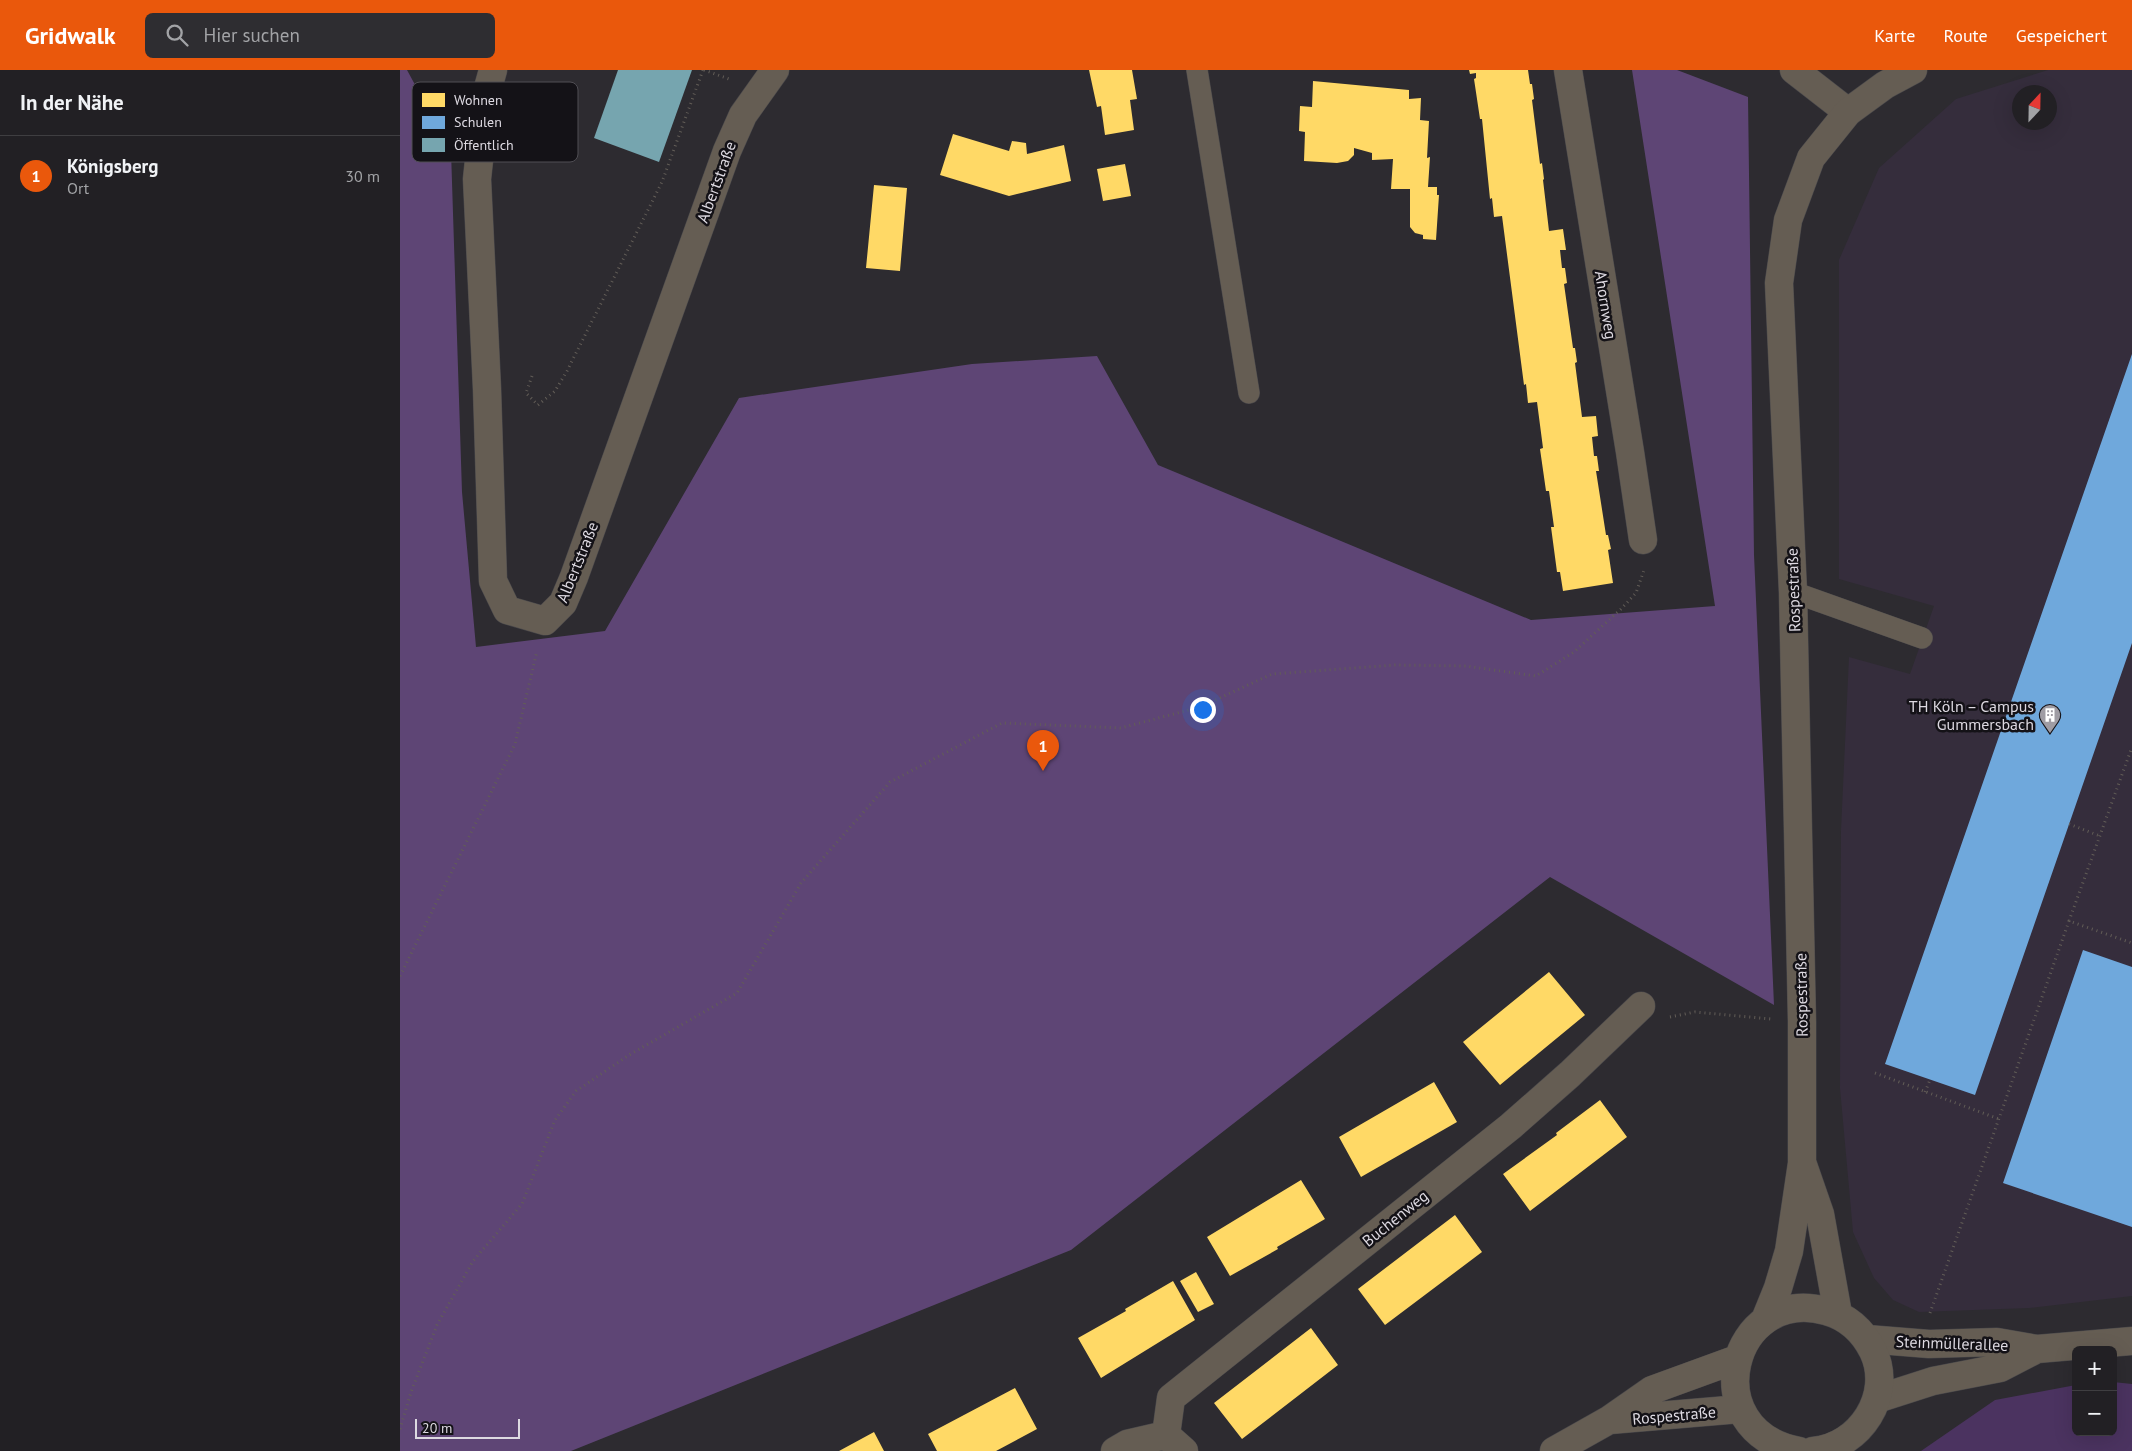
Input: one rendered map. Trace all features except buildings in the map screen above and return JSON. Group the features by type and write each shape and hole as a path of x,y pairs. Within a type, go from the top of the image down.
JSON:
{"street":[{"name":"Albertstraße","path":"545,622 563,603 574,577 726,151 743,115 775,70"},
{"name":"Ahornweg","path":"1568,70 1643,540"},
{"path":"1794,70 1848,112"},
{"name":"Rospestraße","path":"1765,1320 1789,1251 1802,1163 1802,1022 1793,592 1779,283 1788,220 1811,158 1848,112 1885,85 1913,70"},
{"path":"479,162 477,179 487,389 493,581 507,610 545,622"},
{"name":"Buchenweg","path":"1115,1451 1127,1444 1175,1443 1171,1398 1511,1126 1570,1074 1641,1006"},
{"name":"Rospestraße","path":"1802,1163 1820,1214 1838,1314"},
{"name":"Rospestraße","path":"1789,1450 1757,1432 1740,1408 1734,1384 1737,1359 1748,1337 1765,1320 1788,1309 1813,1307 1838,1314 1854,1325 1867,1339 1876,1358 1879,1378 1877,1399 1870,1416 1858,1431 1844,1446 1813,1451"},
{"name":"Steinmüllerallee","path":"1867,1339 1929,1344 1997,1342 2037,1349 2132,1341"},
{"name":"Steinmüllerallee","path":"1877,1399 1933,1381 2000,1368 2037,1349"},
{"name":"Rospestraße","path":"1554,1451 1609,1420 1652,1390 1737,1359"},
{"name":"Rospestraße","path":"1609,1420 1740,1408"}],"lane":[{"path":"1197,70 1249,393"},
{"path":"1793,592 1922,638"}],"path":[{"path":"532,376 526,393 538,405 555,391 662,182 703,70"},
{"path":"400,1429 411,1392 437,1325 473,1261 522,1204 555,1120 576,1091 629,1055 737,992 801,883 890,782 1002,723 1121,728 1200,707 1272,674 1395,665 1466,666 1536,676 1574,652 1636,593 1645,569 1643,540"},
{"path":"400,976 515,744 545,622"},
{"path":"1927,1320 2132,747"},
{"path":"2069,824 2100,836"},
{"path":"2069,921 2132,943"},
{"path":"1641,1006 1659,1019 1695,1012 1802,1022"},
{"path":"1875,1073 1999,1119"},
{"path":"1925,1092 1930,1080"}],"shaded area":[{"path":"400,70 407,70 414,82 412,82 412,162 451,162 462,492 476,647 605,631 739,398 972,364 1097,356 1158,465 1531,620 1715,606 1632,70 1677,70 1748,97 1754,555 1774,1005 1550,877 1071,1250 571,1451 400,1451"},
{"path":"2048,70 2132,70 2132,1296 2029,1308 1919,1312 1893,1300 1874,1278 1853,1232 1840,1088 1841,830 1849,657 1910,674 1934,606 1839,579 1839,260 1879,168 1956,99"},
{"path":"2117,1382 2132,1384 2132,1451 1921,1451 1995,1400 2072,1386 2072,1436 2117,1436"}],"place":[{"name":"TH Köln – Campus Gummersbach","path":"2050,734"},
{"name":"Königsberg","path":"1043,771"}]}
